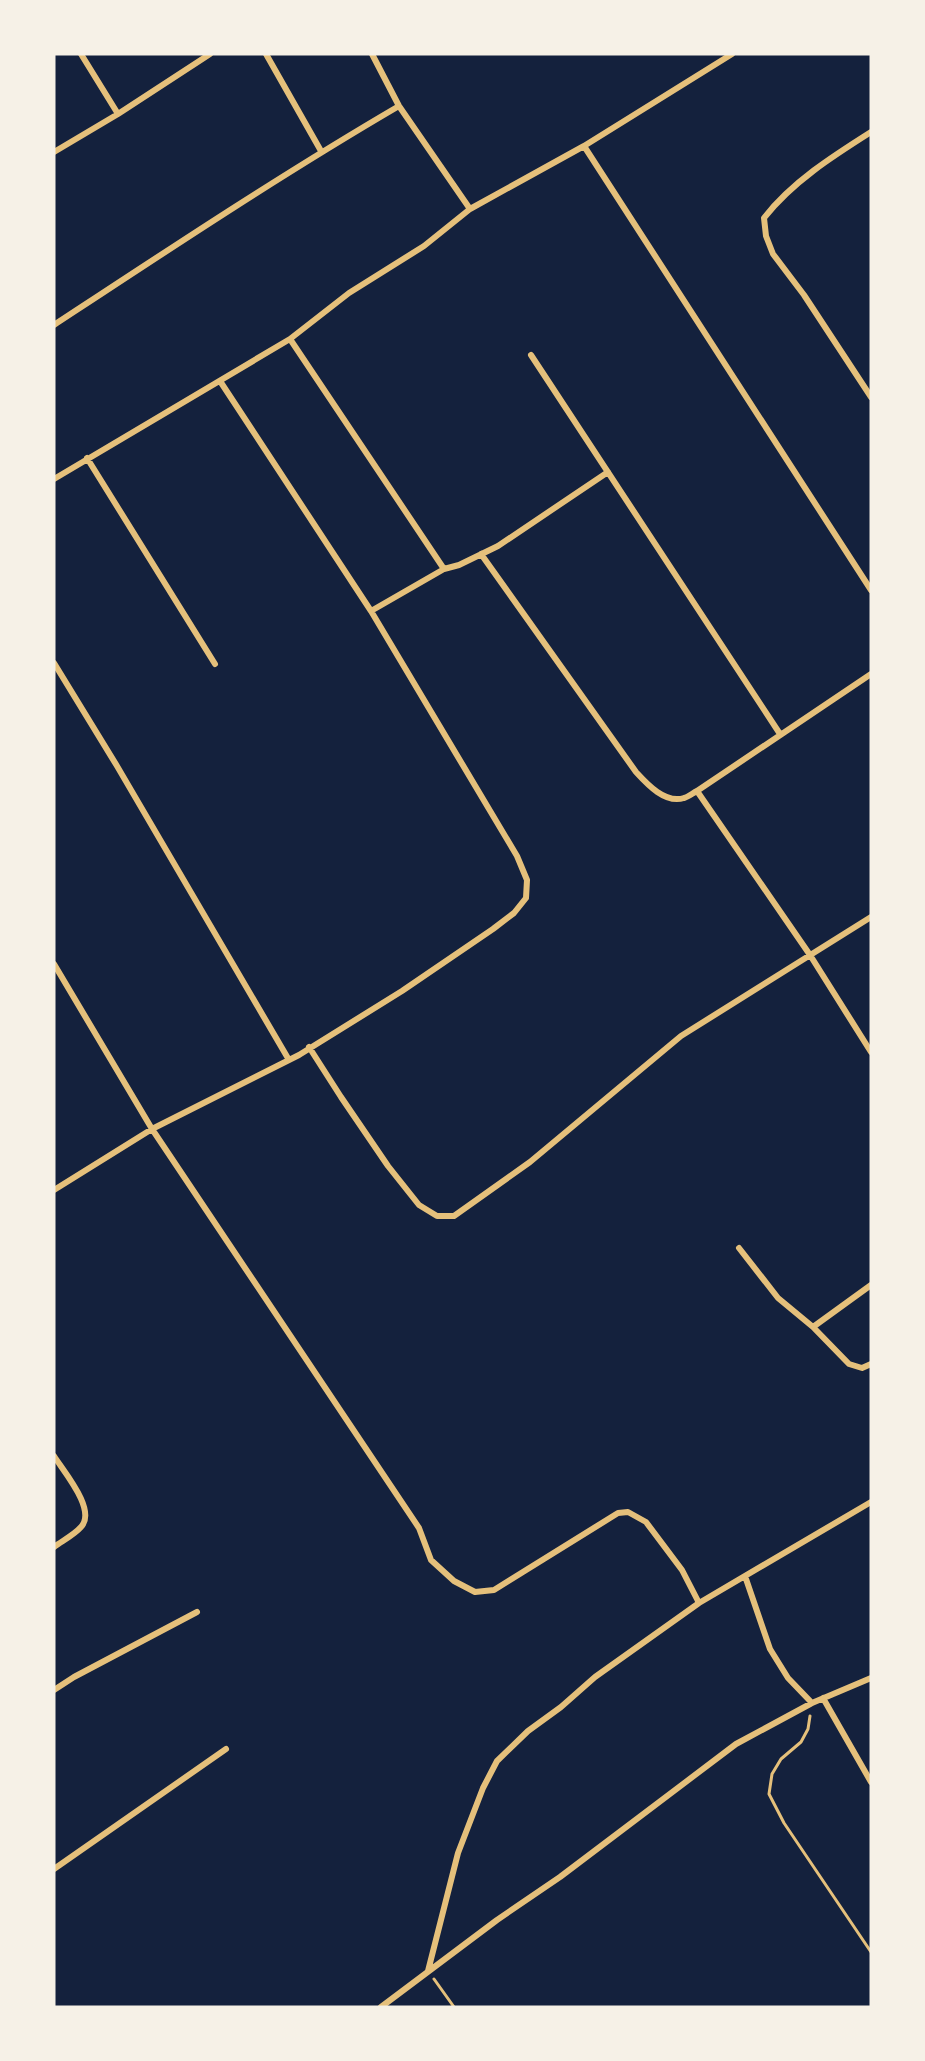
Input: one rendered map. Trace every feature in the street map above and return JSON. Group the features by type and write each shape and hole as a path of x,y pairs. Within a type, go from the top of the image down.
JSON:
{"street":[{"path":"81,54 118,114"},
{"path":"54,152 118,114 210,54"},
{"path":"266,54 321,152"},
{"path":"372,54 399,106 470,209"},
{"path":"54,479 290,339 349,293 424,246 470,209 584,146 732,54"},
{"path":"54,326 203,227 321,152 399,106"},
{"path":"871,132 809,174 774,204 764,218 766,236 773,254 804,295 871,397"},
{"path":"584,146 871,590"},
{"path":"290,339 444,569"},
{"path":"531,355 780,734"},
{"path":"54,1190 152,1129 289,1060 402,991 493,929 514,913 526,898 527,880 517,856 371,611 220,381"},
{"path":"87,458 215,664"},
{"path":"371,611 444,569 498,546 608,472"},
{"path":"481,554 636,772 651,788 666,797 683,799 697,791 871,674"},
{"path":"54,663 289,1060"},
{"path":"697,791 810,955 871,1052"},
{"path":"309,1047 381,1157 419,1205 437,1216 454,1216 547,1148 681,1036 871,917"},
{"path":"54,964 152,1129 418,1528 431,1560 454,1581 476,1592 494,1590 618,1513 628,1512 646,1521 682,1570 699,1603"},
{"path":"739,1248 778,1298 813,1327 849,1364 862,1368 871,1364"},
{"path":"813,1327 871,1285"},
{"path":"54,1456 81,1498 87,1515 82,1526 54,1546"},
{"path":"428,1971 458,1853 496,1761 528,1731 596,1677 699,1603 871,1502"},
{"path":"745,1576 770,1649 788,1678 812,1703"},
{"path":"54,1690 74,1677 197,1612"},
{"path":"381,2007 497,1920 560,1877 736,1744 812,1703 871,1678"},
{"path":"823,1698 871,1782"},
{"path":"54,1869 226,1749"}],"path":[{"path":"812,1703 808,1729 801,1742 781,1759 772,1774 769,1794 784,1823 871,1952"},
{"path":"428,1971 454,2007"}]}
